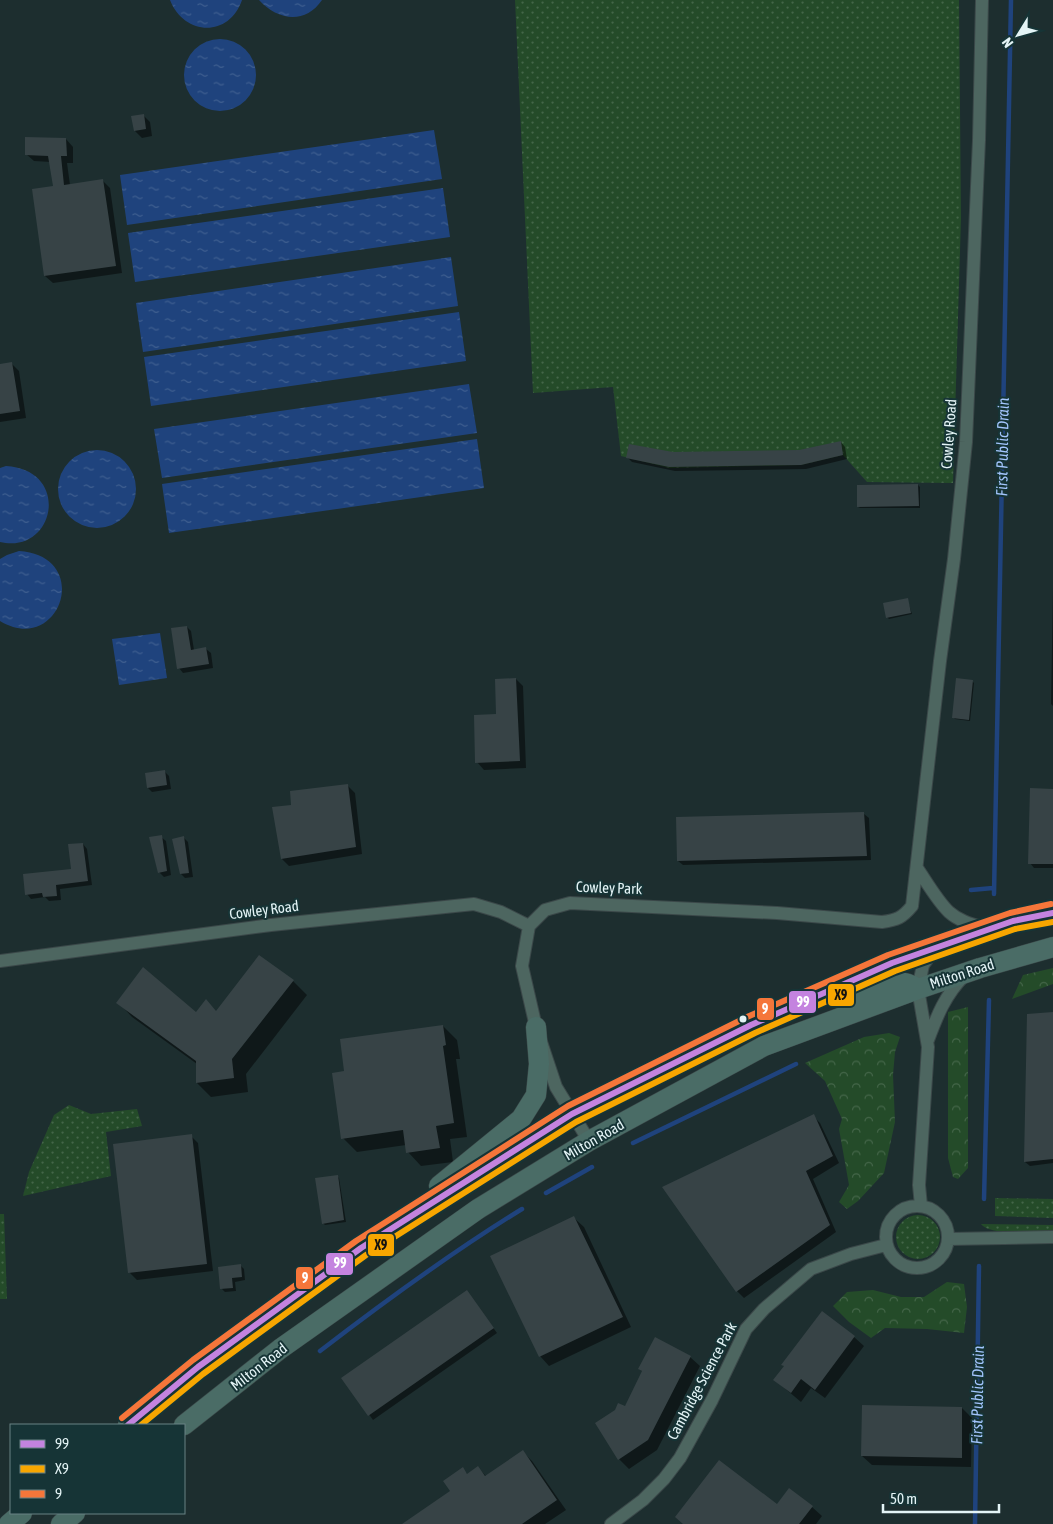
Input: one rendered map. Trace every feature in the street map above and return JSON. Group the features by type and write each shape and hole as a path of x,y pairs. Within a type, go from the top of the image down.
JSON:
{"main road":[{"name":"Milton Road","path":"129,1424 198,1367 361,1248 572,1114 751,1025 892,963 1013,921 1048,912"},
{"name":"Milton Road","path":"185,1424 280,1350 478,1209 589,1141 764,1046 918,989 1028,953 1053,947"},
{"path":"751,1025 813,1007 879,983 897,981 910,983 918,989"},
{"path":"361,1248 521,1119 536,1095 539,1064 536,1028"},
{"path":"9,1524 21,1514"},
{"path":"61,1524 74,1514"}],"street":[{"name":"Cowley Road","path":"914,899 966,442 979,140 982,0"},
{"path":"917,868 948,912 958,919 991,929"},
{"name":"Cowley Park","path":"529,926 545,910 570,903 777,913 882,922 903,917 912,906 914,899"},
{"name":"Cowley Road","path":"0,962 261,927 474,904 501,912 529,926"},
{"path":"529,926 522,966 536,1028 556,1087 589,1141"},
{"path":"921,1206 919,1185 928,1040 918,989 923,965 936,948"},
{"path":"928,1040 940,1008 952,988 968,972"},
{"path":"921,1206 928,1207 939,1214 946,1225 948,1239 941,1257 925,1268 915,1268 905,1266 890,1254 886,1244 886,1234 888,1224 893,1216 906,1208 921,1206"},
{"path":"948,1239 1053,1237"},
{"name":"Cambridge Science Park","path":"611,1524 643,1500 680,1458 712,1400 746,1329 764,1308 811,1270 851,1254 886,1244"}],"green space":[{"path":"515,0 959,0 961,218 953,483 867,482 843,455 801,465 669,468 621,456 613,387 533,393"},
{"path":"1053,968 1053,984 1012,999 1023,975"},
{"path":"968,1007 968,1168 958,1179 953,1177 948,1158 948,1012"},
{"path":"889,1033 900,1037 895,1052 893,1075 895,1122 884,1173 858,1201 847,1209 839,1202 849,1185 839,1129 842,1119 825,1081 805,1063 864,1037"},
{"path":"69,1105 91,1114 137,1109 142,1126 106,1132 111,1176 23,1196 29,1172 54,1115"},
{"path":"995,1198 1053,1199 1053,1218 995,1216"},
{"path":"0,1214 4,1214 7,1299 0,1299"},
{"path":"914,1215 922,1215 934,1221 940,1237 934,1253 922,1259 914,1259 902,1253 896,1241 896,1233 902,1221"},
{"path":"981,1224 1053,1225 1053,1230 1050,1232 1003,1232 986,1228"},
{"path":"947,1282 964,1284 967,1307 964,1333 927,1329 885,1328 871,1338 849,1322 833,1306 847,1292 873,1290 901,1297 924,1297"}],"water":[{"path":"170,0 242,0 236,12 227,21 217,26 206,28 185,21"},
{"path":"259,0 322,0 308,13 291,17 274,12"},
{"path":"220,39 240,45 250,55 256,75 250,95 240,105 220,111 200,105 190,95 184,75 190,55 200,45"},
{"path":"434,130 442,179 127,225 120,175"},
{"path":"443,188 450,237 135,282 128,233"},
{"path":"451,257 458,306 143,352 136,303"},
{"path":"459,312 466,361 151,406 144,357"},
{"path":"469,384 477,433 162,478 154,429"},
{"path":"477,439 484,488 169,533 162,484"},
{"path":"97,450 112,453 129,467 133,474 136,489 133,504 119,521 112,525 97,528 82,525 65,511 61,504 58,489 61,474 75,457 82,453"},
{"path":"6,466 27,471 41,481 48,495 48,510 43,525 33,536 19,543 0,542 0,468"},
{"path":"19,551 42,557 56,569 62,585 60,601 52,616 39,626 21,629 0,621 0,559"},
{"path":"160,633 167,678 119,685 112,639"}],"building":[{"path":"144,114 146,129 134,131 131,116"},
{"path":"25,137 66,138 67,156 61,156 64,185 103,179 116,266 44,276 32,189 53,186 48,156 25,155"},
{"path":"12,362 20,411 0,414 0,364"},
{"path":"841,441 843,455 801,465 669,467 626,458 629,444 673,452 799,450"},
{"path":"918,484 919,506 857,507 857,485"},
{"path":"908,598 911,613 886,618 883,603"},
{"path":"187,626 191,650 206,647 209,664 177,669 171,628"},
{"path":"516,678 520,761 475,763 474,715 496,714 495,679"},
{"path":"956,678 973,680 969,720 952,718"},
{"path":"165,770 167,785 147,788 145,773"},
{"path":"348,784 356,847 281,859 272,807 291,805 290,791"},
{"path":"1030,788 1053,789 1053,864 1028,864"},
{"path":"864,812 867,856 677,861 676,817"},
{"path":"162,835 167,871 158,873 149,837"},
{"path":"184,836 189,873 180,874 172,839"},
{"path":"83,843 88,881 56,885 57,896 43,897 42,893 25,895 23,874 71,869 68,844"},
{"path":"259,955 294,980 232,1059 234,1078 196,1083 196,1061 116,1003 143,967 196,1012 206,999 216,1011"},
{"path":"1053,1012 1053,1159 1024,1162 1027,1014"},
{"path":"443,1025 446,1045 443,1046 454,1123 436,1126 440,1148 406,1153 403,1130 341,1139 332,1073 344,1071 340,1039"},
{"path":"814,1114 833,1156 806,1171 830,1225 736,1292 662,1187"},
{"path":"192,1134 207,1264 128,1273 113,1144"},
{"path":"338,1175 344,1220 322,1224 315,1178"},
{"path":"574,1216 623,1317 539,1357 490,1256"},
{"path":"241,1264 242,1277 232,1278 233,1288 220,1289 218,1267"},
{"path":"467,1290 494,1328 368,1416 341,1378"},
{"path":"822,1311 855,1336 815,1390 801,1379 791,1393 773,1380 784,1366 781,1365"},
{"path":"655,1337 691,1356 648,1440 618,1460 595,1423 615,1410 618,1403 625,1406 642,1371 638,1369"},
{"path":"862,1405 962,1407 962,1458 861,1456"},
{"path":"523,1450 557,1500 522,1524 402,1524 450,1491 443,1481 463,1467 467,1474 478,1466 485,1476"},
{"path":"719,1460 777,1504 789,1488 813,1506 799,1524 683,1524 675,1517"}],"waterway":[{"name":"First Public Drain","path":"994,894 1011,0"},
{"path":"971,890 993,888"},
{"path":"984,1199 989,1000"},
{"path":"633,1143 796,1064"},
{"path":"546,1193 592,1167"},
{"path":"320,1351 419,1277 522,1209"},
{"name":"First Public Drain","path":"975,1524 979,1266"}],"transit line":[{"name":"9","path":"122,1418 193,1360 356,1241 568,1106 747,1017 888,955 1010,913 1051,904"},
{"name":"99","path":"129,1424 198,1367 361,1248 572,1114 751,1025 892,963 1013,921 1053,913"},
{"name":"X9","path":"142,1424 203,1374 366,1255 576,1122 755,1033 895,971 1015,929 1053,922"}]}
